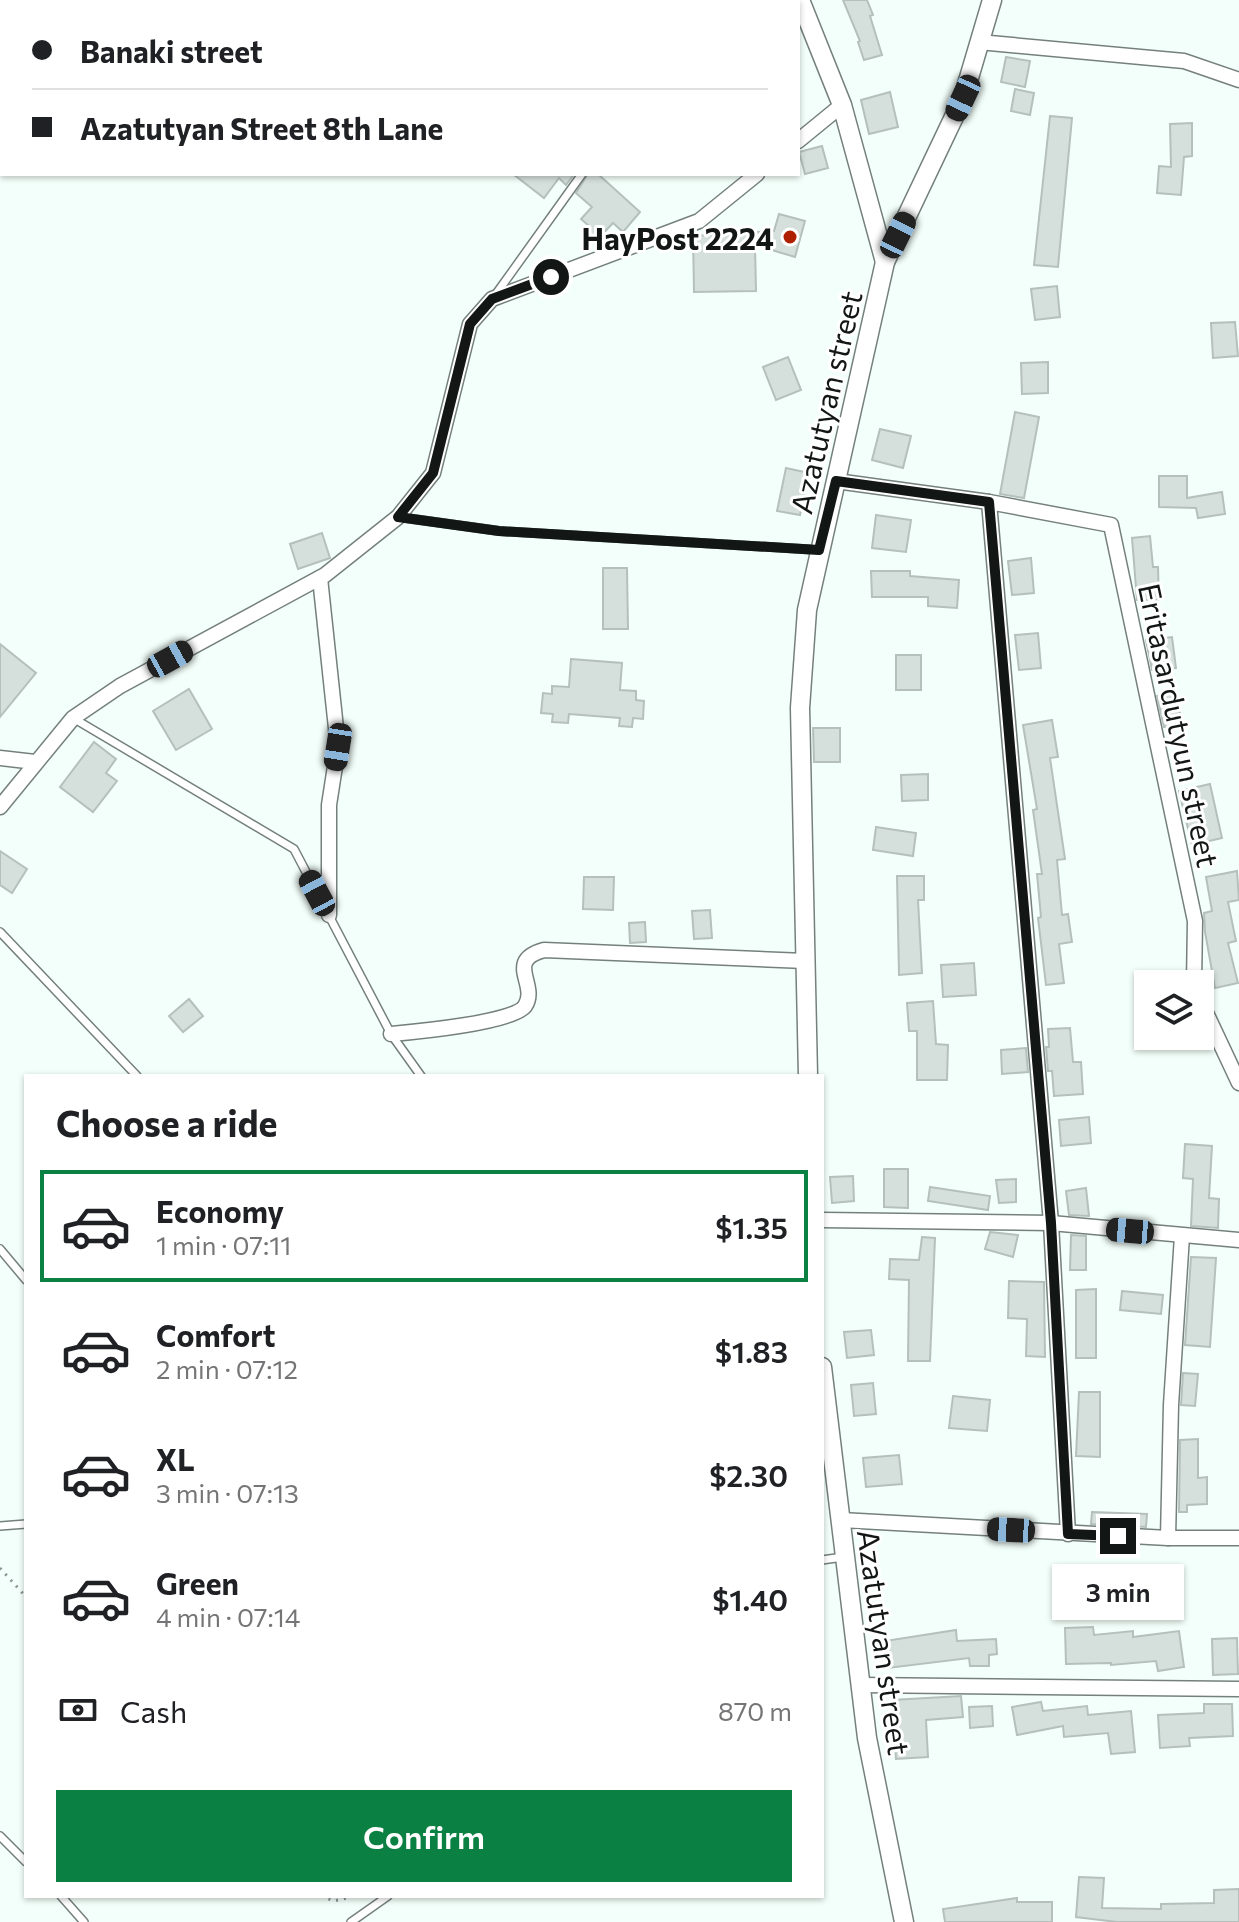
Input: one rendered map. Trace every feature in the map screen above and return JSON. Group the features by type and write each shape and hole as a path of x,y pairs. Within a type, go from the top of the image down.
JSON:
{"street":[{"path":"800,0 842,105 885,262"},
{"name":"Azatutyan street","path":"808,1074 800,708 807,610 885,262 963,98 992,0"},
{"path":"979,42 1184,61 1239,80"},
{"path":"800,139 842,105"},
{"path":"0,807 73,718 120,686 320,578 398,517 433,473 470,324 492,299 699,221 755,176"},
{"path":"836,481 989,502 1051,1223 1068,1534"},
{"name":"Eritasardutyun street","path":"989,502 1111,525 1195,921 1194,970"},
{"path":"320,578 338,747 329,805 329,915"},
{"path":"0,758 35,762"},
{"path":"391,1034 465,1025 516,1014 524,1008 528,998 524,968 526,958 544,950 805,961"},
{"path":"1214,1030 1239,1083"},
{"path":"824,1220 1051,1223 1239,1240"},
{"path":"1168,1538 1171,1405 1182,1236"},
{"name":"Azatutyan street","path":"824,1383 867,1738 904,1922"},
{"path":"841,1520 1068,1534 1239,1538"},
{"path":"861,1685 1239,1689"}],"lane":[{"path":"492,299 581,176"},
{"path":"398,517 499,531 819,550"},
{"path":"73,718 294,849 391,1034 420,1074"},
{"path":"0,932 135,1074"},
{"path":"0,1249 24,1278"},
{"path":"0,1526 24,1524"},
{"path":"824,1560 845,1557"},
{"path":"0,1836 24,1860"},
{"path":"63,1898 84,1922"},
{"path":"351,1922 385,1898"}],"path":[{"path":"0,1568 24,1595"},
{"path":"326,1898 334,1901 347,1898"}],"building":[{"path":"843,0 867,0 882,55 864,60 860,41"},
{"path":"1006,57 1030,61 1025,87 1001,82"},
{"path":"1015,89 1034,93 1030,115 1011,111"},
{"path":"890,92 898,127 869,134 861,100"},
{"path":"1050,116 1072,118 1058,267 1034,265"},
{"path":"1192,123 1192,156 1184,157 1181,195 1157,193 1159,166 1171,167 1170,124"},
{"path":"822,146 828,168 805,174 800,152"},
{"path":"516,176 573,176 566,185 559,178 544,198"},
{"path":"587,176 600,176 640,212 623,232 613,223 594,243 583,233 589,226 581,219 592,207 576,193"},
{"path":"779,214 805,221 795,257 755,245 756,291 694,292 693,236 774,231"},
{"path":"1057,286 1060,317 1035,320 1031,289"},
{"path":"1235,322 1238,356 1213,358 1211,323"},
{"path":"788,357 801,390 776,400 763,367"},
{"path":"1048,362 1048,393 1022,394 1021,363"},
{"path":"1015,412 1039,417 1024,498 1000,494"},
{"path":"880,429 911,436 903,468 872,460"},
{"path":"786,468 809,473 800,515 777,511"},
{"path":"1159,476 1187,476 1187,498 1222,492 1225,514 1198,518 1196,508 1159,507"},
{"path":"876,515 911,520 906,552 872,548"},
{"path":"322,533 330,558 298,569 290,544"},
{"path":"1150,536 1153,567 1158,567 1159,600 1137,600 1132,538"},
{"path":"1031,558 1034,593 1012,595 1008,561"},
{"path":"603,568 627,568 628,629 603,629"},
{"path":"871,571 910,571 910,576 959,580 957,608 928,606 928,597 872,597"},
{"path":"1038,633 1041,668 1019,670 1015,635"},
{"path":"1172,637 1176,668 1152,670 1146,640"},
{"path":"0,644 36,673 0,717"},
{"path":"896,655 921,655 921,690 896,690"},
{"path":"571,659 622,663 620,690 636,691 636,700 644,701 643,719 633,718 632,727 619,726 620,718 569,714 568,723 552,722 553,714 541,713 543,693 552,694 552,686 569,687"},
{"path":"189,689 212,729 176,750 153,711"},
{"path":"1176,692 1182,724 1164,727 1157,696"},
{"path":"1052,720 1058,757 1050,758 1065,859 1057,860 1062,915 1068,914 1072,942 1059,944 1064,983 1046,985 1038,918 1041,917 1037,874 1042,874 1033,810 1037,809 1023,725"},
{"path":"813,728 840,728 840,762 814,762"},
{"path":"94,742 116,759 106,773 117,781 93,812 60,787"},
{"path":"928,774 928,800 902,801 901,775"},
{"path":"1210,784 1222,838 1192,845 1179,791"},
{"path":"876,827 916,833 913,856 873,850"},
{"path":"0,851 27,869 12,893 0,885"},
{"path":"1237,871 1239,900 1228,902 1236,941 1228,943 1238,983 1215,988 1205,932 1204,913 1212,911 1206,877"},
{"path":"897,876 924,876 924,900 918,900 922,973 899,975"},
{"path":"584,877 614,877 613,910 583,909"},
{"path":"710,910 712,938 694,939 692,911"},
{"path":"645,922 646,942 630,943 629,923"},
{"path":"974,963 976,995 943,997 941,965"},
{"path":"189,999 203,1016 183,1032 169,1016"},
{"path":"933,1001 936,1044 948,1045 947,1080 917,1080 917,1031 909,1031 907,1003"},
{"path":"1070,1028 1073,1062 1081,1062 1083,1094 1054,1096 1052,1071 1048,1071 1048,1029"},
{"path":"1026,1048 1028,1072 1002,1074 1001,1050"},
{"path":"1089,1117 1091,1143 1061,1146 1059,1120"},
{"path":"1185,1144 1212,1146 1209,1198 1219,1199 1218,1228 1191,1226 1193,1179 1183,1178"},
{"path":"884,1169 908,1169 908,1208 884,1207"},
{"path":"853,1176 854,1201 832,1203 830,1177"},
{"path":"1016,1179 1016,1202 999,1203 996,1180"},
{"path":"930,1187 990,1196 988,1210 928,1201"},
{"path":"1086,1188 1089,1216 1069,1215 1066,1191"},
{"path":"990,1232 1018,1235 1013,1257 985,1249"},
{"path":"1071,1235 1086,1236 1086,1270 1070,1270"},
{"path":"922,1237 935,1238 930,1361 908,1361 909,1280 889,1279 890,1259 919,1260"},
{"path":"1191,1257 1216,1258 1210,1347 1185,1345"},
{"path":"1009,1281 1044,1282 1045,1357 1026,1356 1027,1319 1008,1318"},
{"path":"1096,1289 1096,1358 1076,1358 1076,1290"},
{"path":"1122,1291 1163,1295 1161,1314 1120,1310"},
{"path":"871,1330 874,1355 847,1358 844,1332"},
{"path":"1183,1373 1198,1374 1195,1406 1181,1405"},
{"path":"873,1383 876,1414 854,1416 851,1385"},
{"path":"1079,1392 1100,1392 1100,1457 1076,1456"},
{"path":"953,1396 990,1400 987,1431 949,1428"},
{"path":"1198,1439 1198,1478 1207,1477 1207,1504 1187,1505 1187,1512 1179,1512 1180,1440"},
{"path":"899,1455 902,1484 866,1487 863,1458"},
{"path":"1092,1512 1147,1514 1146,1527 1091,1524"},
{"path":"1093,1627 1094,1635 1133,1631 1133,1637 1179,1631 1184,1667 1158,1671 1156,1661 1111,1665 1066,1664 1065,1628"},
{"path":"956,1630 957,1641 996,1639 997,1654 989,1655 989,1666 970,1666 969,1658 888,1668 885,1641"},
{"path":"1237,1638 1238,1674 1213,1675 1212,1639"},
{"path":"961,1696 963,1717 926,1720 928,1757 896,1759 892,1700"},
{"path":"1041,1702 1043,1711 1087,1706 1088,1715 1131,1711 1135,1752 1111,1754 1108,1733 1064,1737 1063,1726 1017,1735 1012,1707"},
{"path":"1204,1704 1232,1704 1233,1736 1189,1738 1190,1746 1160,1748 1158,1715 1204,1713"},
{"path":"992,1706 993,1726 970,1728 969,1707"},
{"path":"1079,1877 1104,1878 1102,1908 1161,1909 1161,1904 1214,1903 1214,1890 1239,1889 1239,1922 1117,1922 1076,1917"},
{"path":"1017,1898 1017,1902 1052,1902 1052,1922 945,1922 943,1909"}],"place":[{"name":"HayPost 2224","path":"790,237"}],"route":[{"path":"551,277 492,299 470,324 433,473 398,517 499,531 819,550 836,481 989,502 1051,1223 1068,1534 1118,1536"}]}
